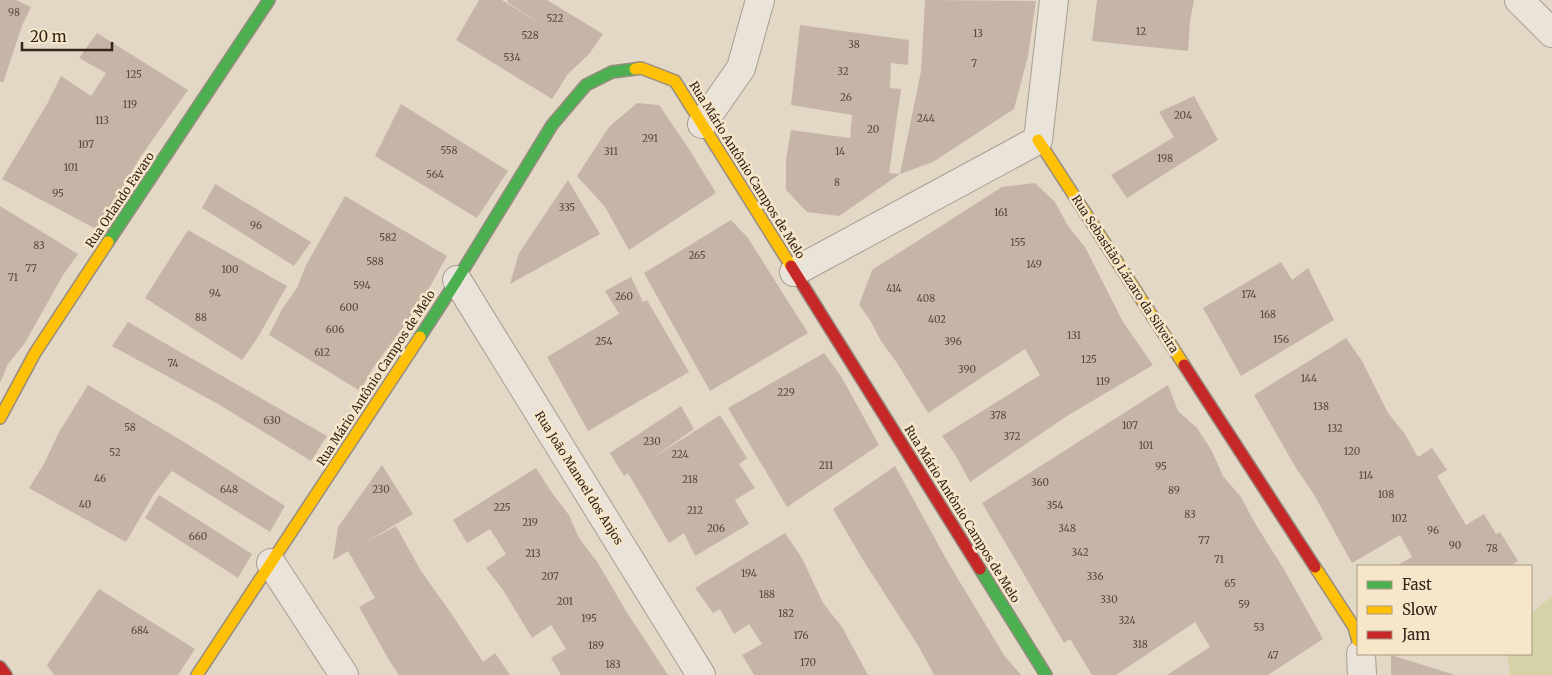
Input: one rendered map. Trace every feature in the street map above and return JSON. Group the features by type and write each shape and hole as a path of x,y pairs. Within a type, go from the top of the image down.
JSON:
{"street":[{"name":"Rua Orlando Favaro","path":"0,418 36,353 269,0"},
{"path":"702,124 741,68 760,0"},
{"path":"794,272 1038,140 1054,0"},
{"path":"1519,0 1552,34"},
{"name":"Rua Mário Antônio Campos de Melo","path":"197,675 457,280 552,125 586,85 612,72 641,68 675,80 1046,675"},
{"name":"Rua Sebastião Lázaro da Silveira","path":"1038,140 1354,626 1357,637"},
{"name":"Rua João Manoel dos Anjos","path":"457,280 702,675"},
{"path":"271,563 344,675"},
{"path":"1361,655 1362,675"},
{"path":"0,667 6,675"}],"shaded area":[{"path":"1552,596 1552,675 1510,675 1507,655 1532,655 1532,612"}],"building":[{"path":"0,0 16,0 31,7 22,26 3,83 0,81"},
{"path":"479,0 502,0 545,27 507,2 508,0 547,0 603,34 589,54 568,74 552,99 456,40"},
{"path":"925,0 1036,1 1028,56 1014,109 933,162 900,174 921,71"},
{"path":"1097,0 1194,0 1190,21 1188,51 1092,41"},
{"path":"800,25 909,40 908,65 891,63 890,88 901,89 889,173 900,174 839,216 807,212 786,190 786,159 791,130 850,138 852,115 791,105"},
{"path":"97,33 188,90 139,159 111,208 96,229 2,179 47,104 61,76 91,96 106,73 79,58"},
{"path":"1194,96 1218,140 1127,198 1111,175 1174,137 1159,112"},
{"path":"637,103 659,105 716,193 629,250 605,207 577,176 609,127"},
{"path":"401,104 508,171 477,218 375,156"},
{"path":"568,180 600,234 510,284 519,253"},
{"path":"1035,183 1055,202 1068,226 1085,247 1123,322 1153,365 1067,416 970,482 956,456 942,436 1040,375 1025,349 928,413 859,305 872,270 1002,187"},
{"path":"215,184 311,242 294,266 202,208"},
{"path":"345,196 447,256 419,306 373,368 360,391 269,335 282,309 297,288 306,265"},
{"path":"0,206 78,254 63,275 25,343 8,364 0,383"},
{"path":"731,220 748,238 808,333 710,391 644,273"},
{"path":"188,230 287,286 258,337 242,360 145,298"},
{"path":"1281,262 1292,280 1308,268 1334,320 1241,376 1203,308"},
{"path":"631,277 643,302 647,300 689,372 588,431 547,357 619,314 605,291"},
{"path":"128,322 327,436 311,461 218,404 112,346"},
{"path":"1346,338 1362,361 1388,413 1405,434 1418,457 1432,448 1447,470 1437,476 1466,525 1484,514 1496,534 1500,532 1518,561 1512,565 1398,565 1412,557 1400,535 1352,563 1313,493 1296,468 1254,395"},
{"path":"824,353 841,376 879,445 787,507 728,408"},
{"path":"88,385 189,445 285,506 270,532 172,471 154,494 126,542 29,488 45,462 58,434"},
{"path":"1168,385 1178,411 1197,428 1212,451 1223,476 1241,497 1323,639 1268,675 1167,675 1210,647 1195,622 1116,675 1092,675 1070,639 1064,643 982,503"},
{"path":"681,406 694,429 651,459 720,415 747,458 739,464 755,488 735,500 749,524 695,556 684,533 669,543 628,473 624,476 610,453"},
{"path":"382,465 413,514 366,542 396,526 421,571 483,662 495,653 510,675 399,675 389,660 359,607 375,598 348,551 333,560 338,527"},
{"path":"895,466 949,564 1004,655 1021,675 934,675 919,647 863,560 833,509"},
{"path":"536,468 569,515 579,538 598,563 626,611 668,675 561,675 551,658 566,649 551,625 532,638 503,590 486,568 506,554 490,529 467,543 453,520"},
{"path":"159,495 252,554 238,578 145,518"},
{"path":"785,533 802,558 823,603 842,627 868,675 754,675 742,655 762,644 749,624 734,634 720,609 713,613 695,588"},
{"path":"99,589 195,649 178,675 54,675 47,665"},
{"path":"1391,655 1455,675 1391,675"}],"traffic: fast":[{"path":"108,242 269,0"},
{"path":"420,337 552,125 586,85 612,72 635,69"},
{"path":"980,569 1046,675"}],"traffic: slow":[{"path":"635,69 641,68 675,81 791,266"},
{"path":"1038,140 1184,365"},
{"path":"0,418 35,353 108,242"},
{"path":"197,675 420,337"},
{"path":"1315,567 1354,627 1357,638"}],"traffic: jam":[{"path":"791,266 980,569"},
{"path":"1184,365 1315,567"},
{"path":"0,667 6,675"}]}
